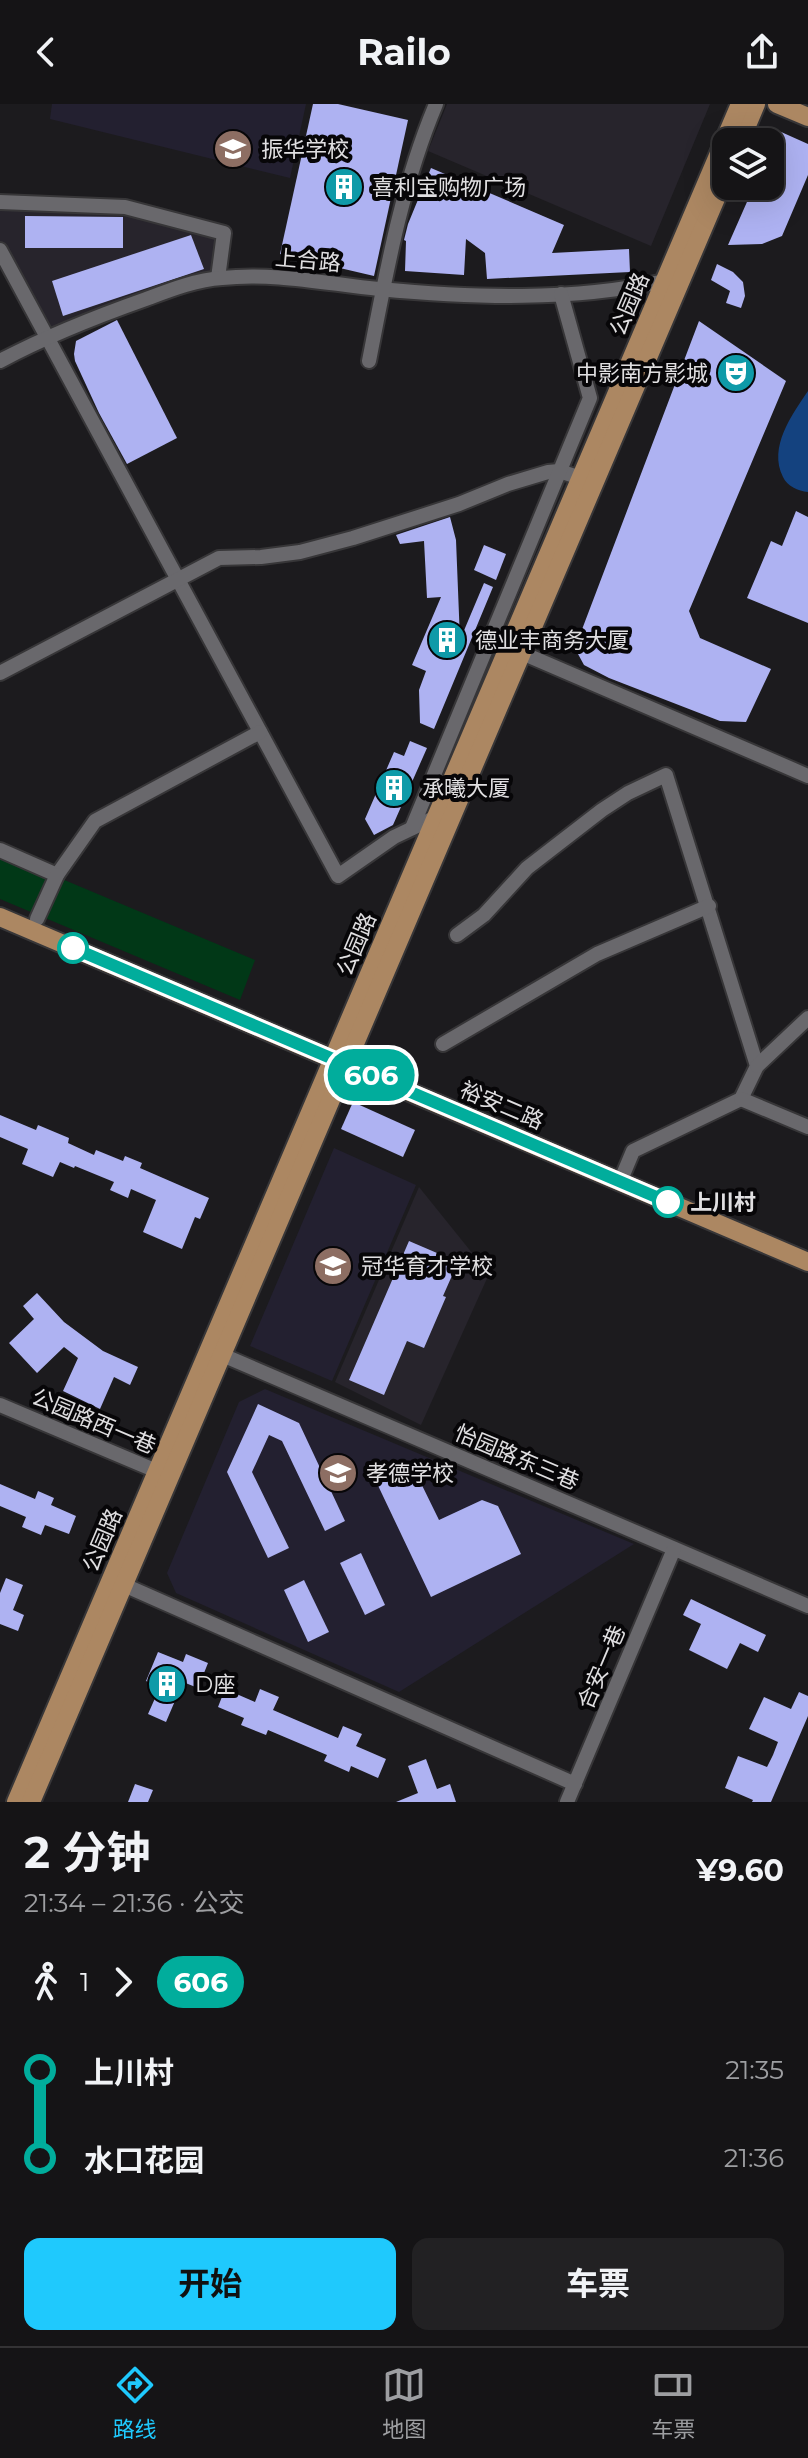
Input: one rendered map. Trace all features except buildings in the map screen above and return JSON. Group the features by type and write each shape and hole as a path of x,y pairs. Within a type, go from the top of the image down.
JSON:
{"main road":[{"name":"公园路","path":"342,1056 436,817 740,104"},
{"path":"746,128 756,104"},
{"path":"777,104 808,117"},
{"name":"公园路","path":"16,1802 117,1582 342,1056 522,653 715,200"},
{"name":"裕安二路","path":"0,903 342,1056"},
{"name":"裕安二路","path":"0,917 342,1056 623,1176 808,1262"},
{"name":"裕安二路","path":"623,1176 808,1248"},
{"name":"公园路","path":"31,1802 117,1582"}],"street":[{"path":"369,361 392,237 413,165 436,104"},
{"path":"0,202 125,207 224,233 218,278"},
{"path":"0,250 338,876 394,837 436,817"},
{"name":"上合路","path":"0,361 47,337 161,294 218,278 245,276 469,294 627,290 665,281"},
{"path":"627,290 642,298 652,312"},
{"path":"412,828 590,398 561,294"},
{"path":"0,673 219,558 300,552 459,504 548,472 559,471 581,478"},
{"path":"522,653 808,776"},
{"path":"37,919 57,875 95,821 260,732"},
{"path":"457,935 484,915 527,868 602,810 628,793 666,775 757,1066"},
{"path":"0,850 57,875"},
{"path":"443,1044 597,954 709,906"},
{"path":"623,1176 633,1151 741,1099 757,1066 808,1018"},
{"path":"741,1099 808,1127"},
{"name":"怡园路东三巷","path":"215,1352 808,1606"},
{"name":"公园路西一巷","path":"0,1405 163,1474"},
{"name":"合安一巷","path":"567,1802 674,1549"},
{"path":"117,1582 575,1784"}],"shaded area":[{"name":"振华学校","path":"52,104 306,104 290,178 50,119"},
{"path":"447,104 710,104 651,246 428,151"},
{"path":"0,205 124,210 220,235 215,275 49,332 0,242"},
{"name":"冠华育才学校","path":"334,1148 416,1185 332,1381 250,1346"},
{"path":"419,1187 489,1274 421,1425 335,1382"},
{"name":"孝德学校","path":"265,1389 634,1544 399,1692 176,1593 167,1573 239,1402"}],"green space":[{"path":"0,853 255,960 240,1000 0,899"}],"water":[{"path":"808,391 808,492 793,488 785,480 778,454 784,432"}],"bus line":[{"name":"606","path":"73,948 668,1202"}],"place":[{"name":"振华学校","path":"233,149"},
{"name":"喜利宝购物广场","path":"344,187"},
{"name":"中影南方影城","path":"736,373"},
{"name":"德业丰商务大厦","path":"447,640"},
{"name":"承曦大厦","path":"394,788"},
{"name":"上川村","path":"668,1202"},
{"name":"冠华育才学校","path":"333,1266"},
{"name":"孝德学校","path":"338,1473"},
{"name":"D座","path":"167,1684"}]}
